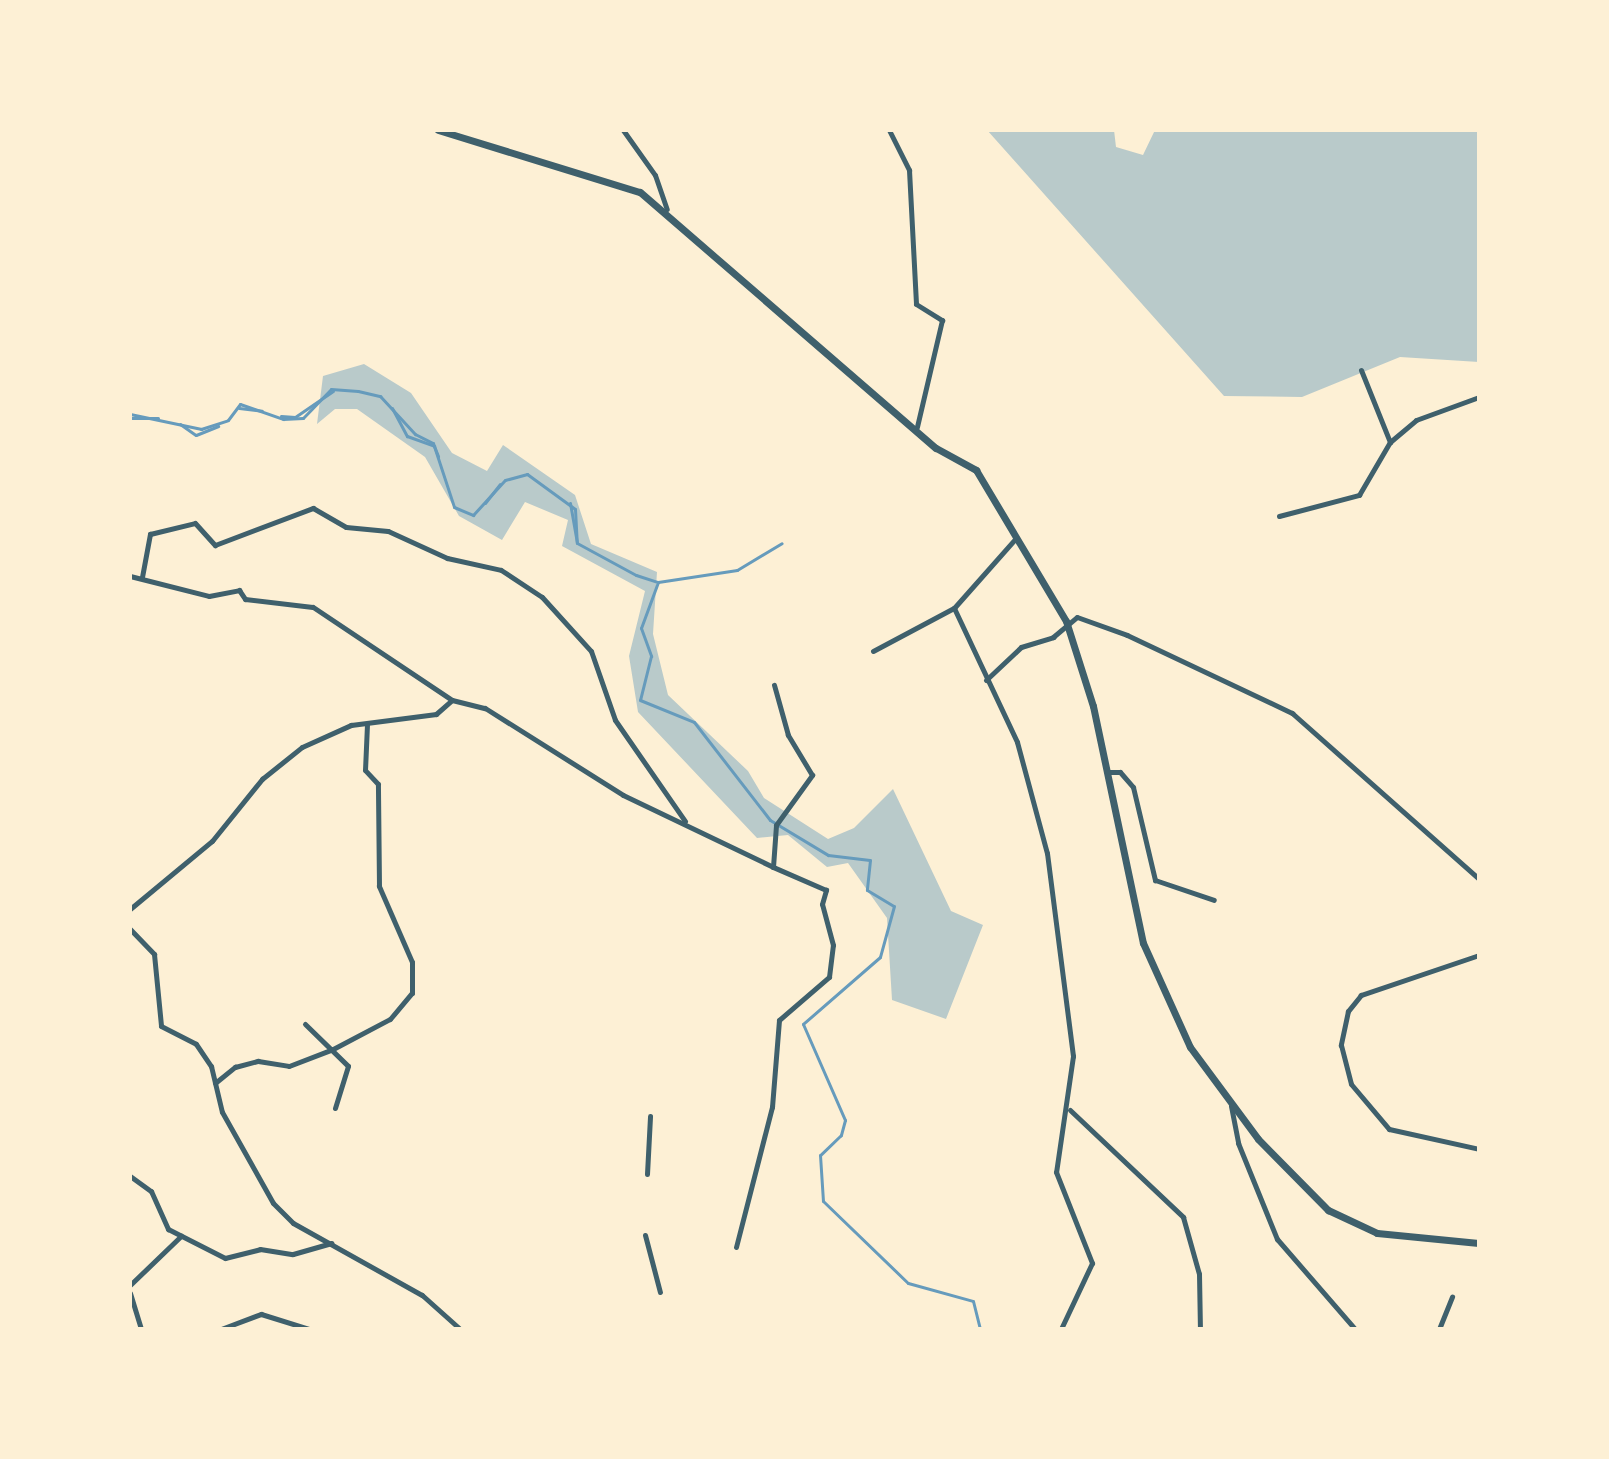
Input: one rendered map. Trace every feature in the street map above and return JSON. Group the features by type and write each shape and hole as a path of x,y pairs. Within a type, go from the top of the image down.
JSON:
{"street":[{"path":"438,130 611,179 667,209 917,427 936,448 976,470 1066,621 1107,772 1156,980 1231,1106 1312,1198 1348,1223 1479,1243"},
{"path":"623,130 655,175 667,209"},
{"path":"889,130 909,170 916,304 942,320 917,427"},
{"path":"1361,370 1390,442"},
{"path":"1279,516 1359,495 1390,442 1435,410 1479,397"},
{"path":"142,577 150,534 195,523 215,545 313,508 346,527 388,531 447,558 501,570 542,597 586,644 615,720 685,821"},
{"path":"873,651 954,608 1016,538"},
{"path":"130,576 209,596 239,590 245,599 313,607 452,700 485,708 623,795 685,821 773,867 826,890 822,904 833,945 829,977 779,1020 772,1107 736,1247"},
{"path":"954,608 1017,742 1047,853 1073,1056 1069,1109 1073,1121 1098,1129 1183,1217 1199,1274 1200,1329"},
{"path":"986,680 1021,647 1053,637 1066,621 1085,618 1292,713 1479,879"},
{"path":"773,867 776,825 812,775 788,735 774,685"},
{"path":"130,909 228,825 278,763 321,735 436,714 452,700"},
{"path":"215,1083 235,1067 258,1061 289,1066 333,1049 390,1019 416,980 383,909 378,784 365,770 367,725"},
{"path":"1107,772 1120,772 1133,787 1155,880 1214,900"},
{"path":"130,929 154,954 161,1026 196,1044 215,1083 222,1112 273,1203 333,1243 422,1295 460,1329"},
{"path":"1479,955 1361,995 1348,1011 1341,1045 1351,1084 1389,1129 1430,1144 1479,1149"},
{"path":"305,1024 348,1066 335,1108"},
{"path":"1231,1106 1277,1239 1355,1329"},
{"path":"1061,1329 1092,1263 1056,1172 1059,1126 1069,1109"},
{"path":"647,1174 650,1116"},
{"path":"130,1176 151,1191 158,1219 181,1236 225,1258 260,1249 293,1254 333,1243"},
{"path":"645,1235 660,1292"},
{"path":"130,1285 181,1236"},
{"path":"130,1293 141,1329"},
{"path":"1439,1329 1452,1296"},
{"path":"221,1329 261,1314 309,1329"}],"shaded area":[{"path":"987,130 1114,130 1116,147 1143,155 1155,130 1479,130 1479,362 1400,357 1302,397 1224,396"},
{"path":"364,364 411,393 452,453 487,471 503,445 575,495 591,544 657,572 653,634 668,695 748,771 764,798 828,839 854,828 893,789 951,911 983,925 946,1019 892,1000 887,918 848,863 827,867 788,835 757,838 638,712 629,656 645,591 562,546 568,520 525,502 502,540 459,516 425,457 357,409 335,409 317,424 323,376"}],"waterway":[{"path":"130,414 201,429 228,420 240,404 283,419 303,418 331,389 358,391 380,396 415,434 433,443 454,507 473,515 505,480 527,474 575,509 577,543 636,575 658,582 737,570 782,543"},
{"path":"281,416 295,417 333,391"},
{"path":"239,408 262,411"},
{"path":"392,408 407,436 434,446 438,456"},
{"path":"130,418 158,418"},
{"path":"180,424 196,435 218,426"},
{"path":"485,503 500,484"},
{"path":"570,503 577,541"},
{"path":"658,582 641,628 651,656 640,700 694,722 770,820 828,855 870,860 867,890 894,906 880,957 803,1024 845,1120 841,1135 820,1155 823,1201 908,1283 973,1301 980,1329"}]}
